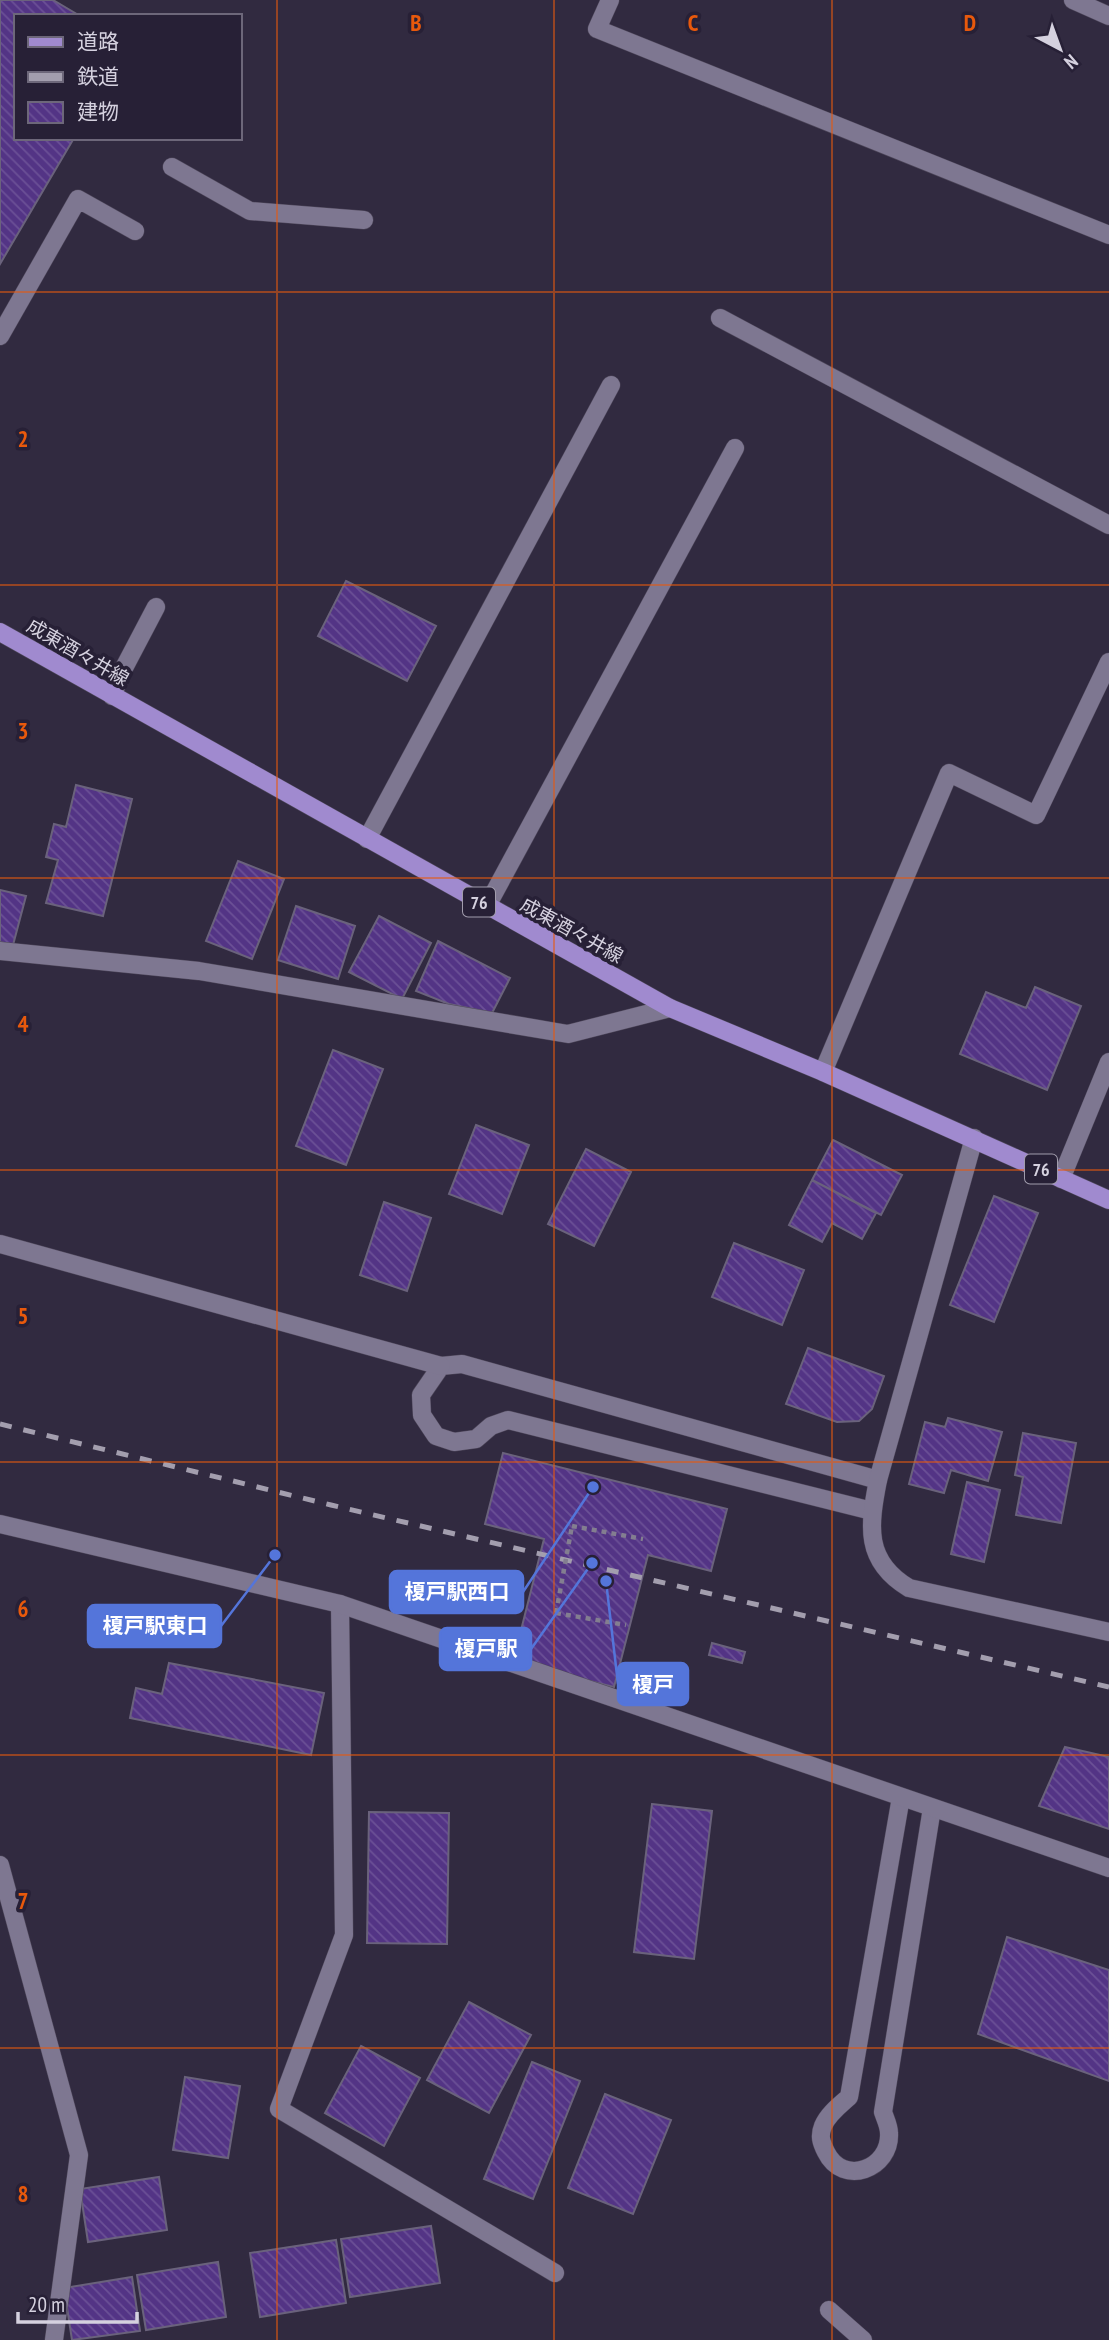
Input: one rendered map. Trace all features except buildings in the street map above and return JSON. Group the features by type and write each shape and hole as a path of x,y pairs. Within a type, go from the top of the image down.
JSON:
{"main road":[{"name":"成東酒々井線","path":"0,632 670,1008 974,1138 1109,1200"}],"street":[{"path":"610,0 597,29 1109,235"},
{"path":"1073,0 1109,16"},
{"path":"172,167 250,211 364,220"},
{"path":"0,336 78,199 135,231"},
{"path":"720,317 1109,526"},
{"path":"368,839 611,385"},
{"path":"487,906 735,448"},
{"path":"112,696 156,607"},
{"path":"823,1072 950,773 1036,815 1109,662"},
{"path":"0,951 199,971 568,1034 670,1008"},
{"path":"1061,1179 1109,1062"},
{"path":"974,1138 878,1480 872,1511 871,1539 880,1561 895,1579 909,1588 1109,1632"},
{"path":"0,1244 441,1366 462,1364 878,1480"},
{"path":"441,1366 421,1395 422,1415 436,1436 454,1442 476,1439 491,1426 509,1420 872,1511"},
{"path":"0,1524 340,1604 1109,1868"},
{"path":"340,1604 344,1935 279,2109 555,2273"},
{"path":"901,1797 849,2097 824,2123 820,2139 828,2156 841,2169 857,2172 885,2154 889,2133 883,2112 932,1808"},
{"path":"0,1865 79,2155 54,2340"},
{"path":"829,2310 863,2340"}],"path":[{"path":"626,1625 556,1613 572,1526 643,1539"}],"railway":[{"path":"0,1424 331,1505 1109,1687"}],"place":[{"name":"榎戸駅西口","path":"593,1487"},
{"name":"榎戸駅東口","path":"275,1555"},
{"name":"榎戸駅","path":"592,1563"},
{"name":"榎戸","path":"606,1581"}]}
